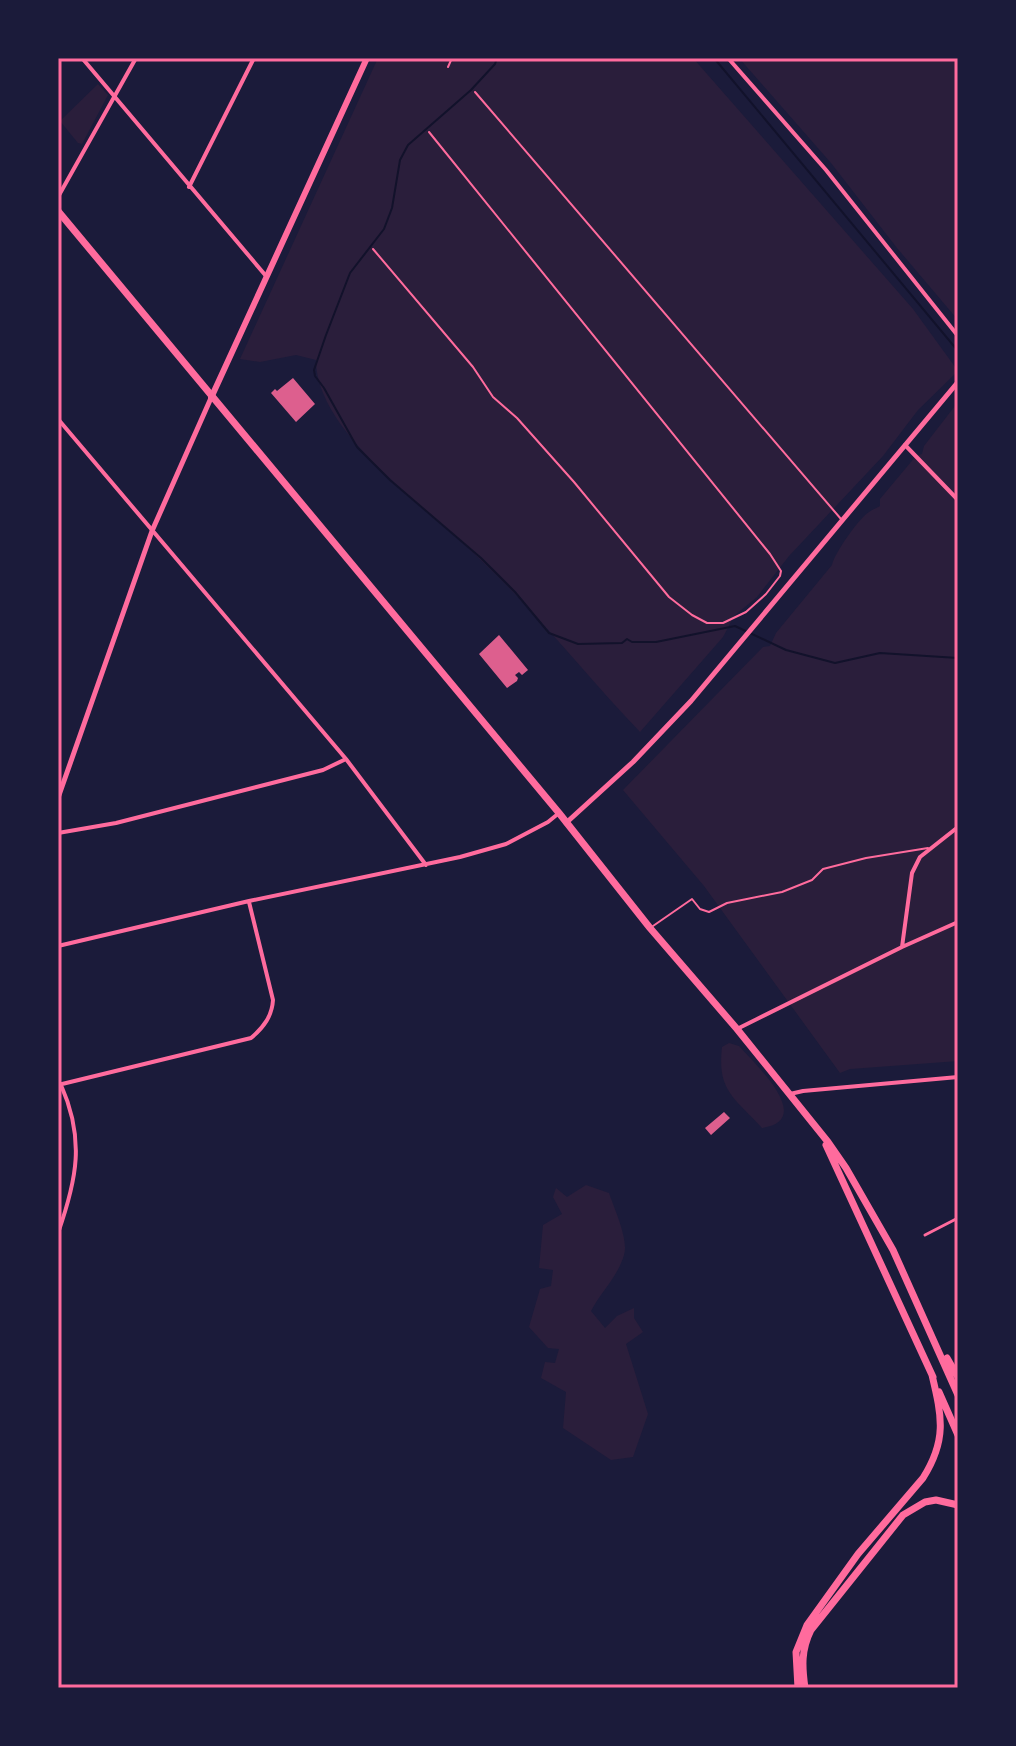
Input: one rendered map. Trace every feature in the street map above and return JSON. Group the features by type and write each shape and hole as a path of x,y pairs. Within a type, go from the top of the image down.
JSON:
{"main road":[{"path":"211,398 367,58"},
{"path":"58,211 810,1119 846,1168 880,1226 958,1377"},
{"path":"810,1119 825,1144 958,1435"},
{"path":"929,1325 958,1395"},
{"path":"798,1688 796,1652 807,1625 829,1591 923,1478 934,1460 942,1428 932,1375"},
{"path":"805,1688 802,1664 811,1630 903,1515 925,1502 936,1500 958,1505"}],"street":[{"path":"82,58 266,276"},
{"path":"58,197 136,58"},
{"path":"189,187 254,58"},
{"path":"728,58 826,170 958,336"},
{"path":"566,823 633,762 691,701 958,382"},
{"path":"58,798 152,531 211,398"},
{"path":"58,419 346,759 426,865"},
{"path":"905,445 958,500"},
{"path":"58,833 116,823 309,774 346,759"},
{"path":"58,946 249,901 426,865 506,844 559,813"},
{"path":"902,947 912,873 929,847 958,827"},
{"path":"58,1233 75,1175 76,1133 69,1103 60,1085 251,1038 260,1030 272,1009 273,1000 249,901"},
{"path":"737,1029 958,922"},
{"path":"790,1094 958,1077"},
{"path":"925,1235 958,1218"}],"lane":[{"path":"448,67 452,58"},
{"path":"475,92 843,520"},
{"path":"373,249 473,367 493,397 517,418 574,482 669,597 707,623 723,623 746,612 766,594 781,571 770,554 429,132"},
{"path":"650,928 692,899 700,909 709,912 727,903 782,892 812,880 823,869 929,847"}],"shaded area":[{"path":"378,58 693,58 913,309 958,371 918,410 883,456 789,556 757,597 734,616 723,637 640,732 509,587 365,454 330,408 320,384 316,360 296,355 260,362 240,359"},
{"path":"739,58 958,58 958,320 831,163"},
{"path":"98,84 108,95 82,144 78,143 60,121"},
{"path":"958,402 958,1061 850,1069 840,1073 704,886 623,790 763,647 770,646 776,633 832,565 853,529 870,511 880,506 880,499 916,456 922,454 924,446"},
{"path":"729,1043 739,1046 777,1091 783,1103 783,1114 777,1123 762,1128 725,1084 722,1047"},
{"path":"586,1185 609,1193 623,1233 625,1249 618,1270 591,1311 605,1328 617,1316 634,1308 634,1318 643,1332 626,1344 648,1414 633,1457 611,1460 563,1428 566,1392 541,1378 545,1362 555,1363 559,1349 548,1348 529,1327 540,1289 551,1286 553,1270 539,1268 543,1225 562,1214 553,1197 556,1188 567,1197"}],"building":[{"path":"293,378 315,404 296,422 271,393"},
{"path":"499,635 528,670 522,675 519,672 515,675 517,681 507,688 479,654"},
{"path":"724,1112 730,1118 711,1135 705,1128"}],"waterway":[{"path":"497,58 471,90 408,145 400,160 392,208 384,229 350,273 326,335 314,370 315,376 357,447 390,480 481,558 549,633 578,644 622,643 627,639 632,642 656,642 735,626 786,650 835,663 880,653 958,658"},
{"path":"714,58 958,351"}]}
